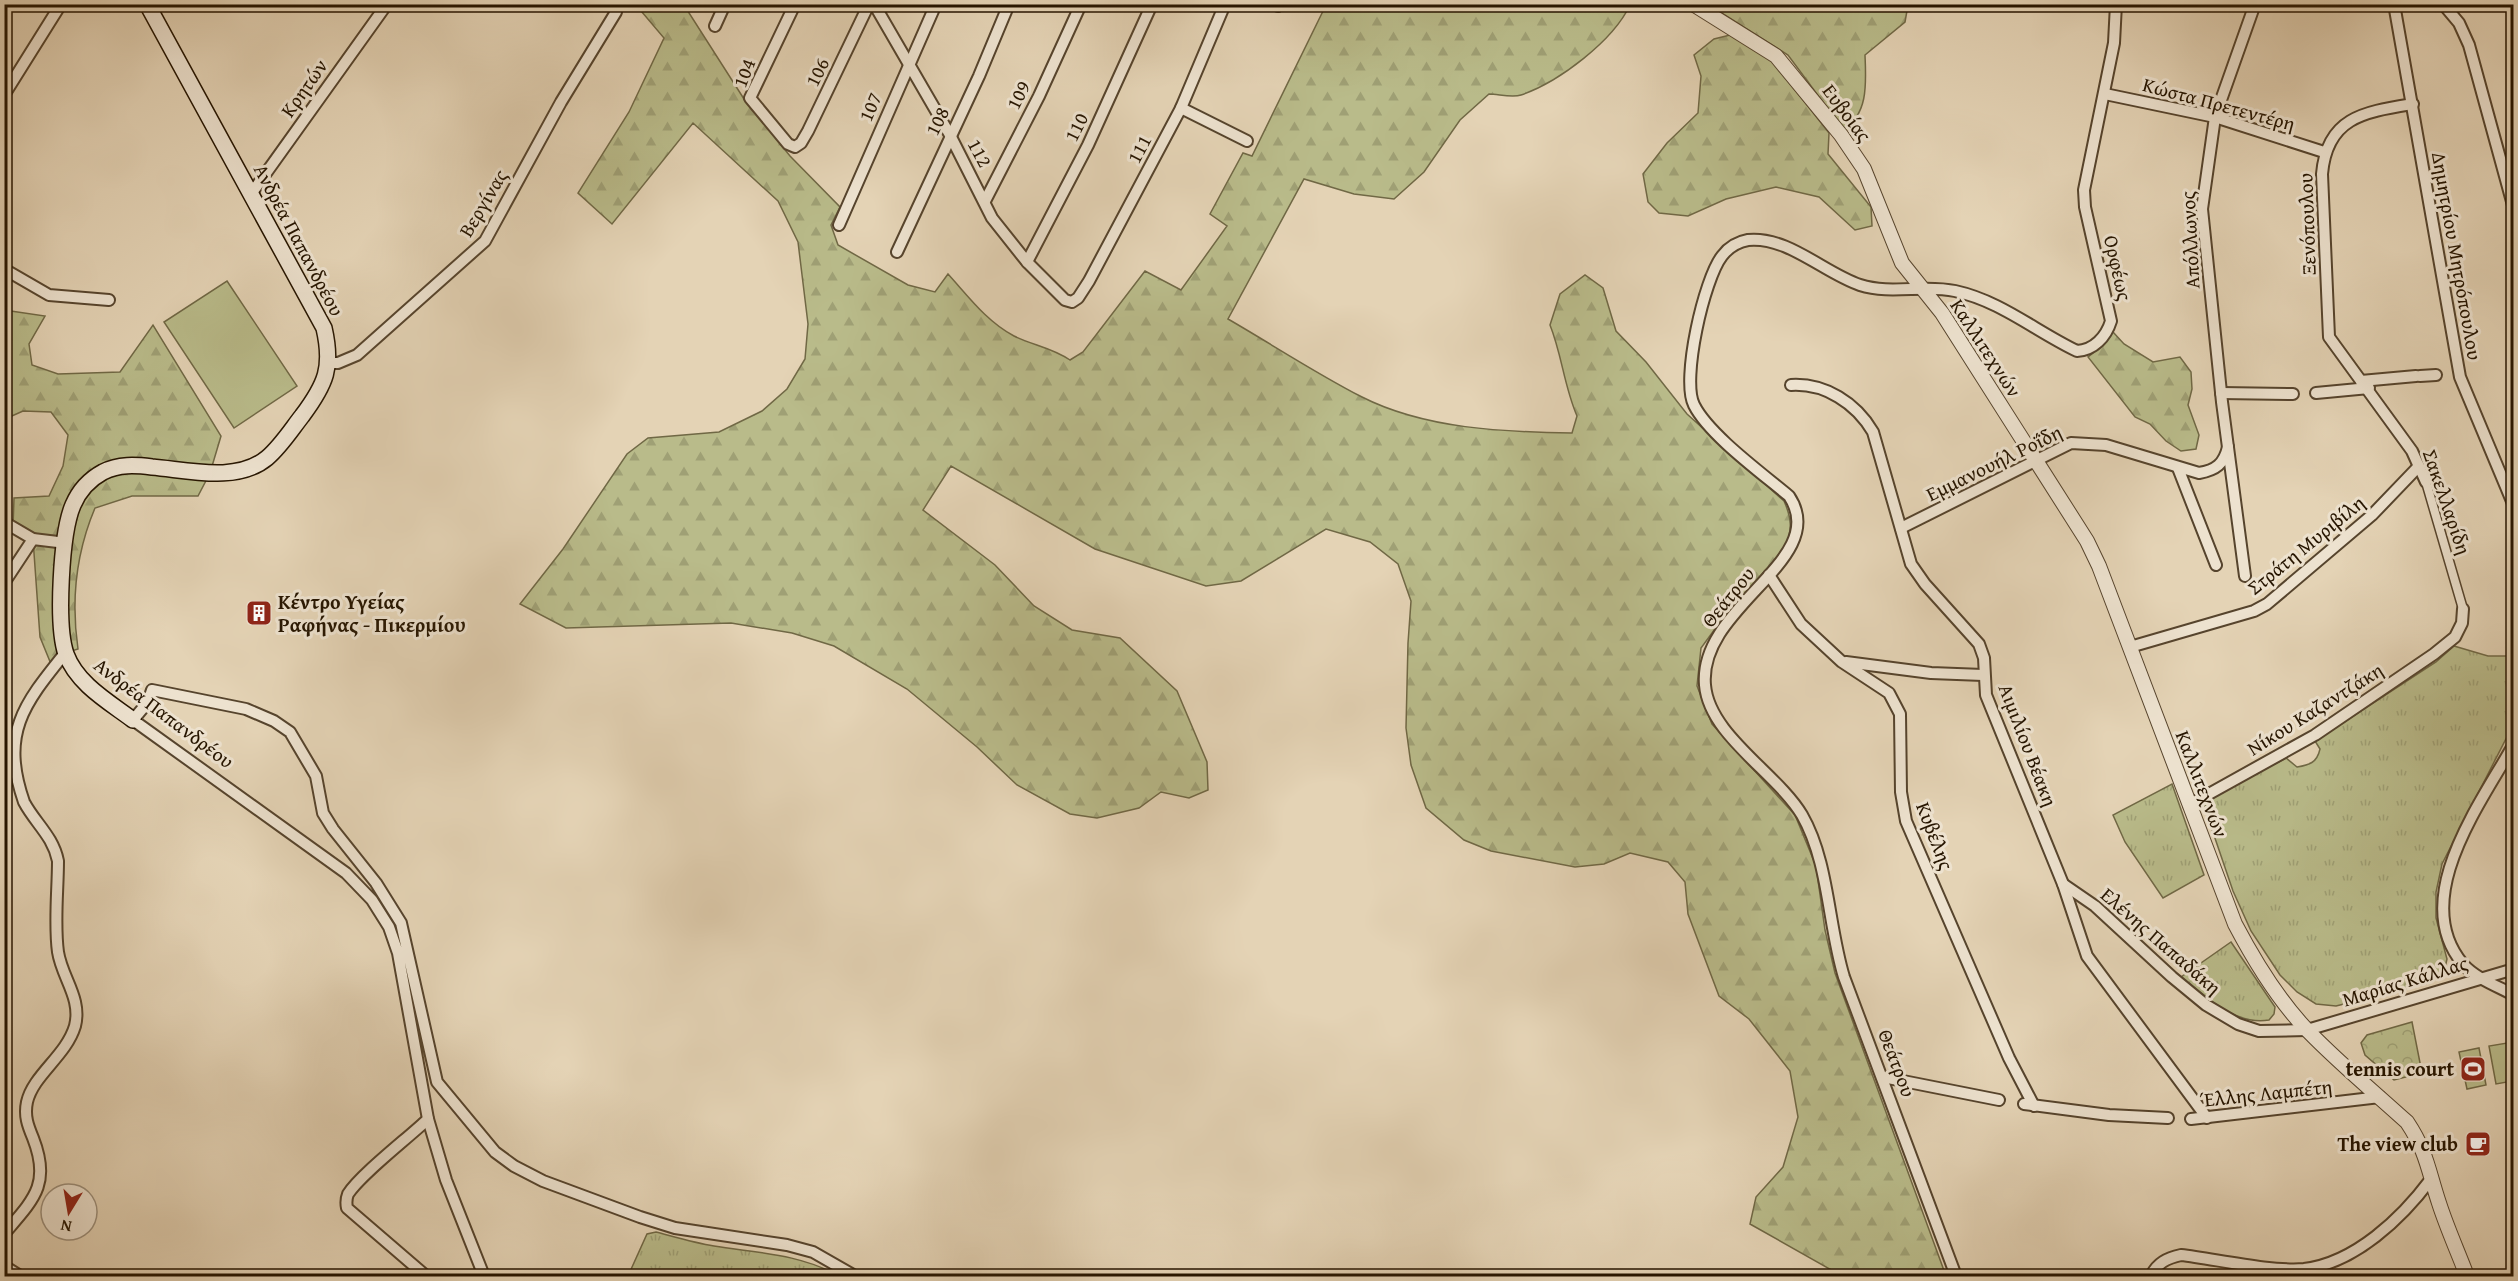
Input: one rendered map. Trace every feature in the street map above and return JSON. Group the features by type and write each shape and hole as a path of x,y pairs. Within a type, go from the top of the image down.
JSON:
{"main road":[{"name":"Ανδρέα Παπανδρέου","path":"133,720 86,684 65,653 60,607 67,523 74,503 84,488 105,471 134,465 210,473 248,469 259,464 274,451 305,412 320,390 329,363 324,328 147,4"}],"street":[{"path":"4,94 61,4"},
{"name":"Κρητών","path":"251,194 387,4"},
{"path":"715,26 725,4"},
{"name":"104","path":"791,147 752,102 750,95 795,4"},
{"name":"106","path":"791,147 799,146 808,131 869,4"},
{"name":"112","path":"874,4 950,135 992,218 1027,262 1065,300 1072,302"},
{"name":"107","path":"839,225 936,4"},
{"name":"108","path":"897,252 1009,4"},
{"name":"109","path":"985,201 1039,96 1081,4"},
{"name":"110","path":"1027,262 1088,145 1152,4"},
{"name":"111","path":"1072,302 1078,298 1089,281 1181,108 1225,4"},
{"name":"Ευβοίας","path":"1693,4 1776,56 1808,94 1864,169 1898,256 1919,287"},
{"name":"Ορφέως","path":"1919,287 1953,291 1986,300 2077,351 2088,350 2108,330 2110,314 2085,207 2084,190 2114,43 2116,4"},
{"name":"Απόλλωνος","path":"2246,576 2221,393 2202,209 2215,117 2255,4"},
{"name":"Δημητρίου Μητρόπουλου","path":"2394,4 2460,377 2514,506"},
{"path":"2443,4 2459,23 2469,45 2514,209"},
{"name":"Βεργίνας","path":"329,363 338,363 357,355 485,241 561,102 616,12"},
{"name":"Κώστα Πρετεντέρη","path":"2105,94 2215,117 2324,152"},
{"name":"Ξενόπουλου","path":"2365,385 2329,337 2322,174 2324,152 2334,134 2345,123 2366,113 2413,104"},
{"path":"1181,108 1246,141"},
{"name":"Θεάτρου","path":"1919,287 1909,290 1869,288 1850,281 1776,243 1746,240 1731,246 1720,258 1712,274 1694,339 1690,387 1693,404 1712,429 1789,496 1796,506 1800,520 1797,535 1790,550 1725,624 1708,651 1704,686 1717,719 1801,813 1814,840 1822,867 1836,953 1956,1276"},
{"path":"4,269 49,295 110,300"},
{"name":"Καλλιτεχνών","path":"1919,287 1942,313 2091,549 2235,924 2249,952 2269,982 2307,1030 2407,1122 2426,1154 2431,1179 2467,1276"},
{"path":"2316,393 2436,375"},
{"name":"Αιμιλίου Βέακη","path":"1791,385 1806,384 1824,389 1849,403 1865,418 1873,432 1911,564 1925,585 1979,644 1984,658 1983,675 1986,695 2063,884 2081,942 2094,969 2207,1118"},
{"name":"Σακελλαρίδη","path":"2365,385 2419,466 2426,482 2463,609 2462,623 2455,637"},
{"path":"2221,393 2293,394"},
{"name":"Εμμανουήλ Ροΐδη","path":"1901,528 2071,443 2106,445 2199,473 2211,471 2221,465 2229,444"},
{"name":"Στράτη Μυριβίλη","path":"2130,647 2254,611 2267,604 2372,516 2419,466"},
{"path":"2178,468 2216,565"},
{"path":"4,522 33,539 66,543"},
{"path":"4,583 33,539"},
{"name":"Κυβέλης","path":"1769,575 1801,624 1842,662 1889,693 1896,704 1900,714 1901,792 1906,821 2029,1106 2168,1118"},
{"name":"Νίκου Καζαντζάκη","path":"2189,805 2334,723 2455,637"},
{"path":"4,1234 34,1197 40,1182 42,1167 26,1119 27,1103 33,1088 61,1054 72,1035 77,1012 74,994 66,977 58,949 58,861 55,848 24,803 17,787 10,761 8,735 16,715 65,653"},
{"path":"1842,662 1931,673 1983,675"},
{"path":"133,720 148,702 152,690 246,709 274,721 290,732 316,776 323,813 376,883 401,923 437,1082 480,1137 495,1152 514,1166 543,1181 640,1217 675,1228 787,1245 813,1252 855,1276"},
{"name":"Ανδρέα Παπανδρέου","path":"133,720 346,873 372,900 389,927 398,953 428,1119 446,1180 484,1276"},
{"path":"2514,744 2457,845 2447,873 2444,925 2451,946 2463,965 2514,995"},
{"name":"Ελένης Παπαδάκη","path":"2063,884 2096,906 2172,977 2222,1015 2238,1024 2259,1031 2307,1030"},
{"name":"Μαρίας Κάλλας","path":"2307,1030 2480,977 2514,969"},
{"path":"1883,1077 1999,1100"},
{"name":"Έλλης Λαμπέτη","path":"2191,1119 2380,1097"},
{"path":"426,1276 347,1208 346,1201 348,1194 428,1119"},
{"path":"2151,1276 2159,1264 2181,1255 2292,1269 2315,1267 2335,1259 2371,1238 2411,1204 2431,1179"},
{"path":"4,1266 20,1276"}],"green space":[{"path":"636,5 684,5 744,99 790,156 840,207 831,225 838,245 908,285 935,292 948,274 995,324 1014,336 1057,352 1070,360 1083,352 1145,271 1181,290 1227,226 1210,214 1243,153 1252,156 1326,5 1630,5 1622,19 1598,46 1552,81 1517,96 1489,94 1460,120 1424,172 1394,199 1354,194 1304,179 1228,319 1328,379 1386,408 1465,427 1572,433 1577,416 1550,325 1560,294 1585,275 1603,288 1616,331 1646,362 1687,414 1784,501 1789,513 1790,524 1786,547 1723,618 1701,648 1697,686 1712,724 1795,815 1816,866 1825,930 1835,973 1946,1276 1842,1276 1750,1224 1756,1197 1783,1167 1798,1117 1790,1071 1749,1019 1719,996 1688,914 1685,882 1668,862 1630,853 1604,864 1575,867 1491,851 1464,840 1426,808 1411,765 1406,728 1411,601 1398,564 1370,542 1326,529 1241,581 1206,586 1095,549 951,466 923,510 995,565 1034,606 1072,630 1120,638 1177,691 1207,762 1208,790 1189,798 1161,792 1139,808 1097,818 1070,814 1017,785 977,747 907,689 834,646 792,633 731,623 566,628 520,604 563,549 627,454 648,438 719,432 762,411 787,389 805,359 808,324 798,242 778,201 693,123 612,224 578,193 629,112 664,38"},
{"path":"1709,5 1908,5 1905,22 1865,55 1865,86 1862,106 1858,115 1843,129 1788,55"},
{"path":"1730,35 1771,59 1829,133 1828,154 1871,207 1872,226 1855,230 1819,197 1776,187 1726,199 1688,216 1659,213 1648,202 1643,174 1667,143 1698,113 1701,76 1694,55 1714,39"},
{"path":"227,281 297,386 234,428 164,322"},
{"path":"4,310 45,316 29,344 32,365 58,374 120,372 153,325 221,436 210,473 198,496 132,496 95,508 79,560 75,595 78,649 65,653 51,664 40,637 33,539 13,527 14,498 49,496 63,466 68,435 51,412 23,411 5,419"},
{"path":"2113,332 2124,344 2153,362 2180,357 2191,372 2192,389 2188,405 2199,435 2196,449 2181,451 2166,441 2150,424 2135,417 2088,357 2101,347"},
{"path":"2454,646 2488,656 2513,656 2513,725 2442,864 2436,892 2436,918 2447,959 2444,972 2432,982 2336,1006 2316,1004 2297,992 2280,975 2251,931 2233,891 2204,806 2221,792 2286,758 2297,767 2312,762 2320,749 2315,741 2436,662"},
{"path":"2172,784 2204,875 2163,898 2125,842 2113,815"},
{"path":"2231,942 2275,1007 2274,1014 2269,1020 2245,1019 2233,1014 2211,1001 2181,977"},
{"path":"2412,1022 2422,1073 2394,1080 2365,1055 2361,1043 2367,1035"},
{"name":"tennis court","path":"2507,1043 2513,1081 2496,1084 2489,1046"},
{"name":"tennis court","path":"2479,1048 2486,1085 2467,1089 2459,1052"},
{"path":"656,1232 707,1245 794,1259 839,1276 628,1276 647,1234"}],"place":[{"name":"Κέντρο Υγείας Ραφήνας - Πικερμίου","path":"259,613"},
{"name":"tennis court","path":"2473,1069"},
{"name":"The view club","path":"2478,1144"}]}
